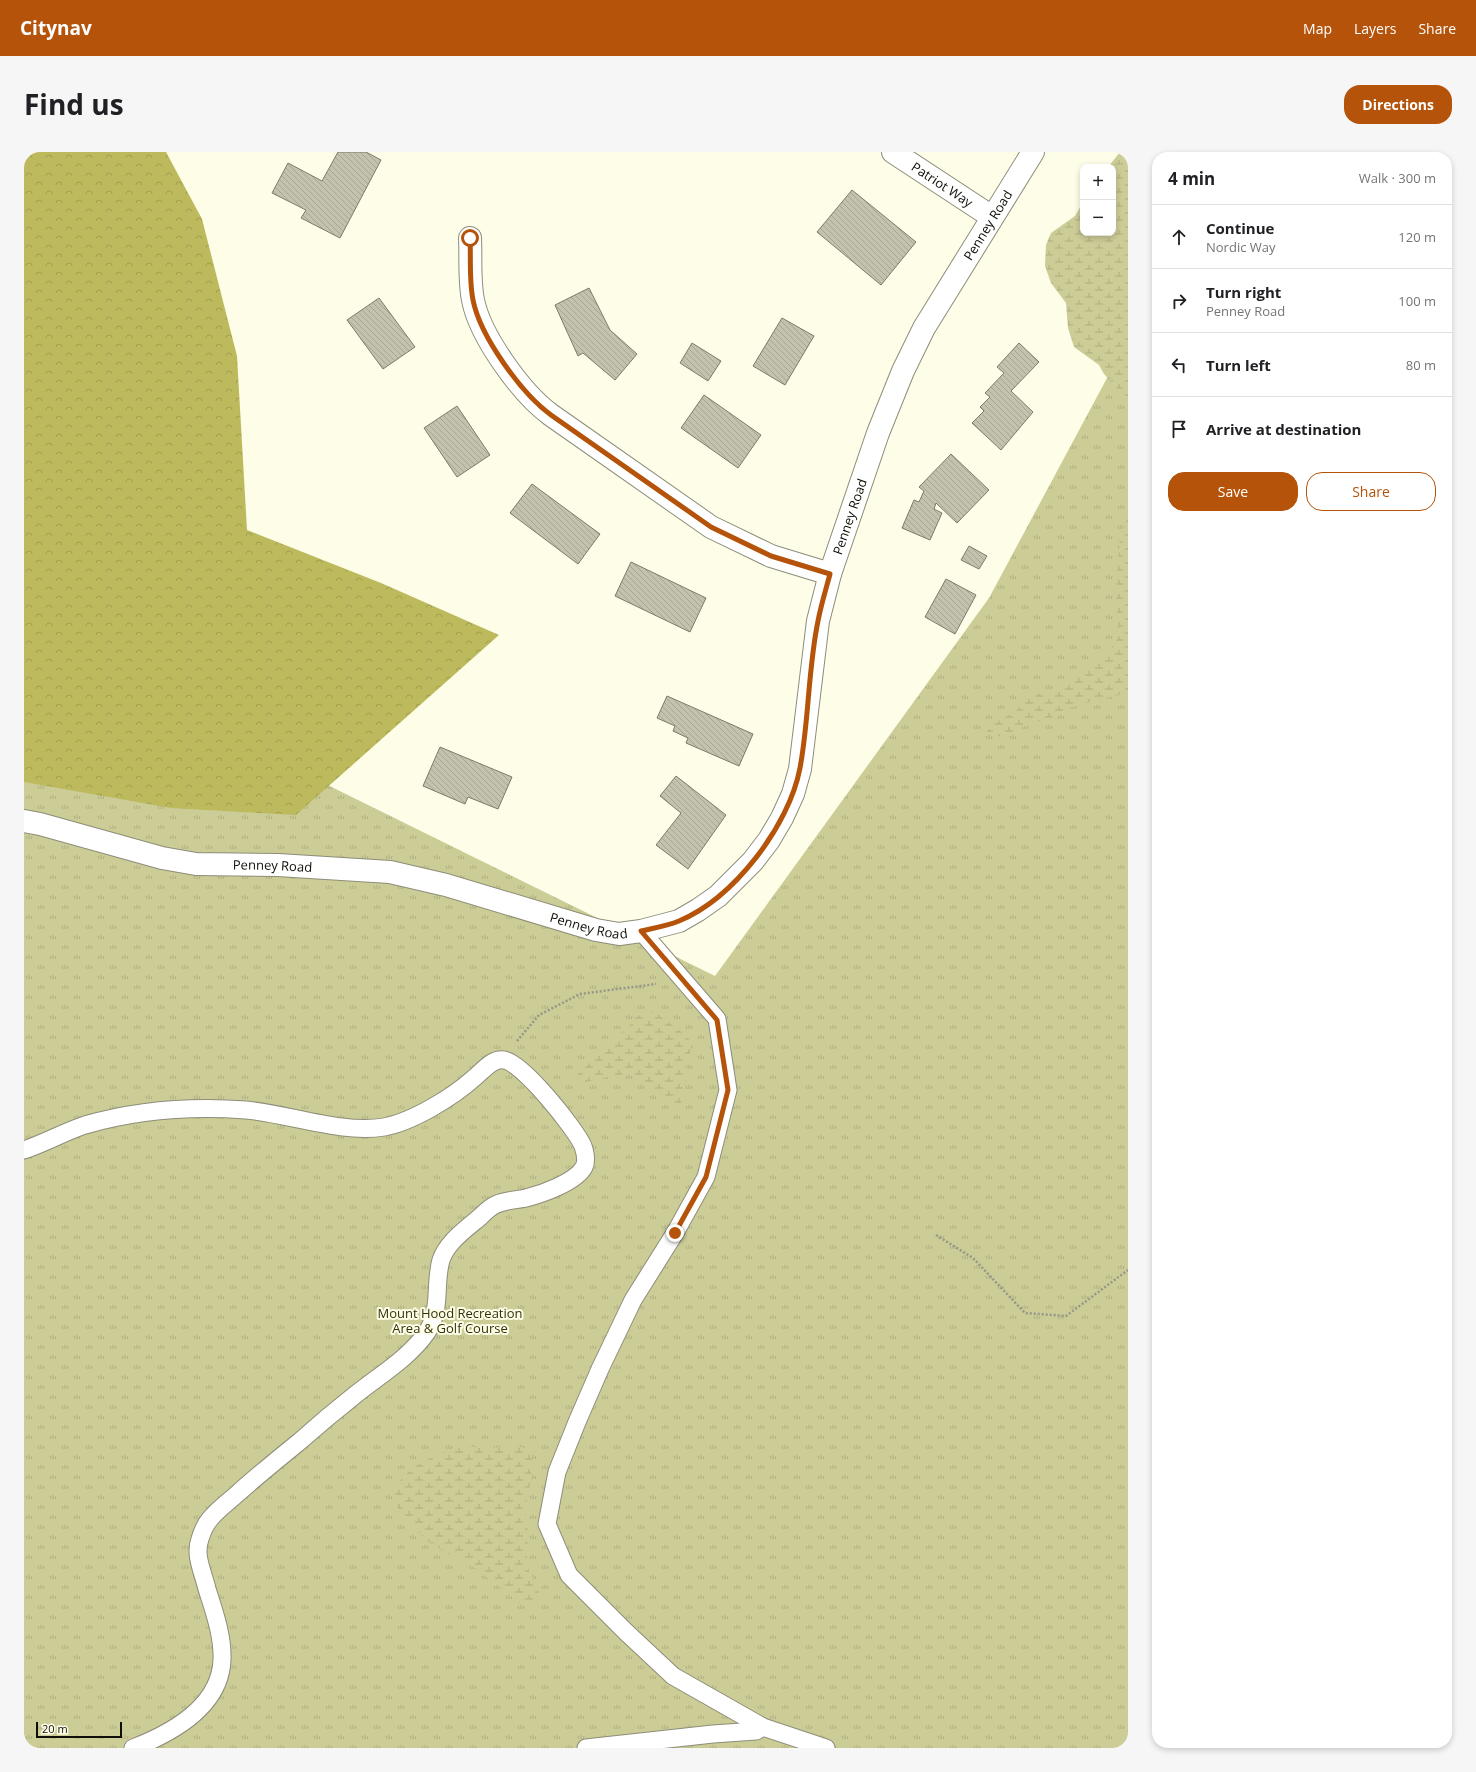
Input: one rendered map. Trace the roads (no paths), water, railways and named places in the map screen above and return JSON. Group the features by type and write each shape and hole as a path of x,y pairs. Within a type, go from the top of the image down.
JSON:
{"street":[{"name":"Patriot Way","path":"893,152 992,217"},
{"name":"Penney Road","path":"24,821 40,824 162,858 196,864 301,866 390,872 446,885 596,930 619,934 641,931 679,921 698,910 718,896 753,861 769,840 782,818 793,794 800,769 818,621 830,574 878,433 905,365 924,328 1033,152"},
{"path":"470,238 473,298 481,325 513,376 534,402 557,420 711,527 771,556 830,574"}],"lane":[{"path":"641,931 717,1020 728,1090 706,1177 675,1233 633,1300 600,1369 576,1422 557,1472 547,1524 568,1575 673,1676 763,1727 826,1748"},
{"path":"24,1150 82,1126 119,1117 164,1110 200,1108 250,1110 355,1128 386,1126 404,1120 454,1094 488,1066 501,1059 508,1060 517,1066 551,1101 584,1147 586,1156 584,1166 575,1176 559,1186 527,1197 498,1203 452,1242 441,1260 434,1317 417,1344 248,1485 208,1521 198,1545 198,1558 222,1648 222,1665 218,1682 212,1695 193,1715 162,1736 133,1748"},
{"path":"586,1748 713,1734 756,1731 763,1727"}],"park label":[{"name":"Mount Hood Recreation Area & Golf Course","path":"450,1320"}]}
